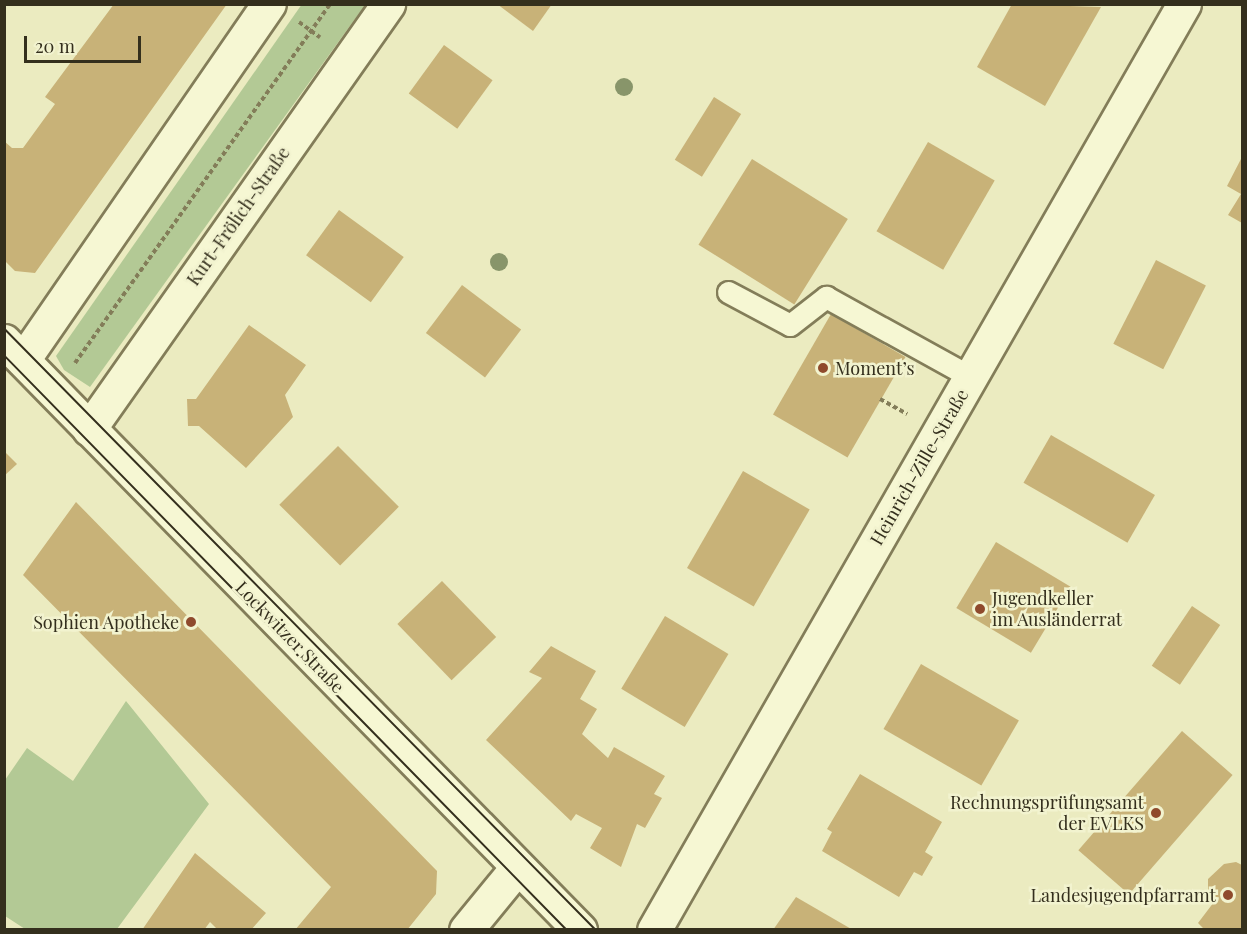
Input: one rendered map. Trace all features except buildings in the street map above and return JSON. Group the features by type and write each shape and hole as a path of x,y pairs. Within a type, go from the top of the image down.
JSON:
{"street":[{"name":"Kurt-Frölich-Straße","path":"89,429 388,4"},
{"name":"Heinrich-Zille-Straße","path":"654,930 1184,4"},
{"path":"14,350 282,12"},
{"name":"Lockwitzer Straße","path":"14,350 516,869 580,930"},
{"path":"466,930 516,869"}],"lane":[{"path":"728,292 790,326 826,297 971,377"}],"path":[{"path":"55,393 330,4"},
{"path":"282,12 350,58"},
{"path":"880,399 897,408"}],"green space":[{"path":"302,4 365,5 90,387 64,370 56,356"},
{"path":"126,701 209,804 117,929 25,929 5,916 5,780 27,748 73,781"}],"tram line":[{"path":"4,328 596,930"},
{"path":"4,355 567,930"}],"place":[{"name":"Moment’s","path":"823,368"},
{"name":"Jugendkeller im Ausländerrat","path":"980,609"},
{"name":"Sophien Apotheke","path":"191,622"},
{"name":"Rechnungsprüfungsamt der EVLKS","path":"1156,813"},
{"name":"Landesjugendpfarramt","path":"1228,895"}]}
